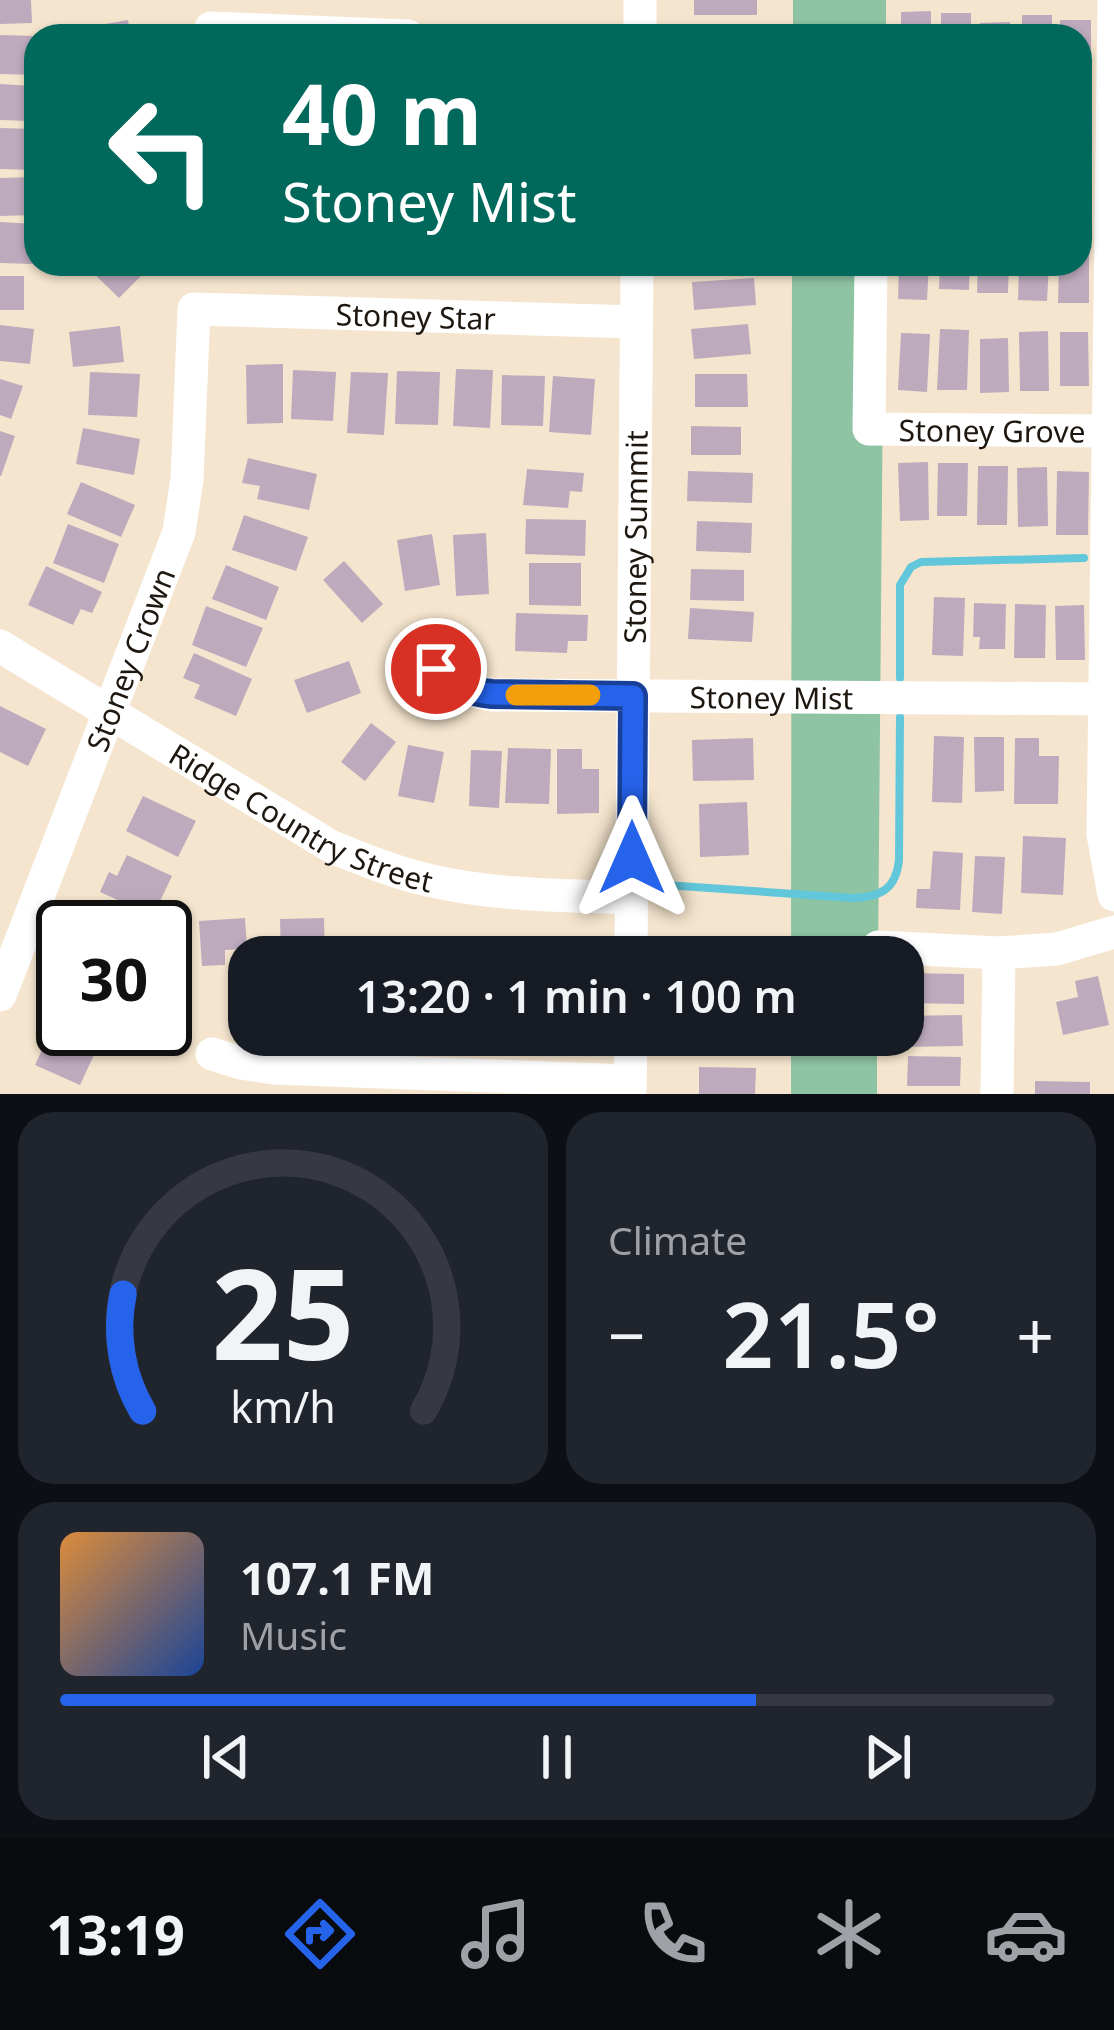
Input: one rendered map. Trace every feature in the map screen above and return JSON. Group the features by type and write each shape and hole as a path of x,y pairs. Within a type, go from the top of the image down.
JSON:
{"street":[{"path":"1114,0 1101,201 1110,431 1109,699 1103,834 1114,895"},
{"name":"Stoney Summit","path":"632,936 637,276"},
{"name":"Stoney Grove","path":"871,276 869,429 1110,431"},
{"name":"Stoney Star","path":"194,309 636,322"},
{"name":"Stoney Crown","path":"0,995 179,532 188,479 194,309"},
{"name":"Ridge Country Street","path":"0,646 332,847 426,880 472,889 632,898"},
{"name":"Stoney Mist","path":"436,669 470,692 492,694 1109,699"},
{"path":"924,949 1057,949 1114,932"},
{"path":"998,1094 999,952"},
{"path":"212,1054 274,1068 630,1087 631,1056"}],"green space":[{"path":"793,0 886,0 886,24 793,24"},
{"path":"792,276 884,276 878,936 791,936"},
{"path":"791,1056 877,1056 877,1094 791,1094"}],"building":[{"path":"0,0 31,0 32,23 0,24"},
{"path":"694,0 757,0 757,15 694,15"},
{"path":"931,11 931,24 901,24 901,12"},
{"path":"941,13 971,13 971,24 941,24"},
{"path":"1022,15 1052,15 1052,24 1022,24"},
{"path":"1060,20 1091,20 1091,24 1060,24"},
{"path":"0,35 24,36 24,75 0,74"},
{"path":"0,84 24,85 24,121 0,120"},
{"path":"0,128 24,129 24,170 0,169"},
{"path":"24,177 24,215 0,216 0,178"},
{"path":"0,222 24,223 24,264 0,263"},
{"path":"0,276 24,276 24,310 0,310"},
{"path":"96,276 141,276 119,298"},
{"path":"899,276 928,276 927,300 898,299"},
{"path":"940,276 970,276 969,290 939,289"},
{"path":"978,276 1009,276 1008,293 977,293"},
{"path":"1019,276 1048,276 1047,301 1018,300"},
{"path":"1059,276 1089,276 1089,303 1058,303"},
{"path":"754,278 756,305 694,310 692,282"},
{"path":"748,324 751,354 694,359 691,329"},
{"path":"0,325 34,329 30,364 0,361"},
{"path":"120,326 124,362 73,367 69,332"},
{"path":"940,329 969,330 967,390 937,390"},
{"path":"1048,331 1049,391 1020,391 1019,332"},
{"path":"1060,332 1088,332 1089,386 1060,386"},
{"path":"901,333 930,334 927,392 898,390"},
{"path":"1008,338 1009,392 980,393 980,339"},
{"path":"283,364 283,423 247,424 246,365"},
{"path":"456,369 493,370 490,428 453,426"},
{"path":"293,370 336,372 333,421 291,419"},
{"path":"397,371 440,372 438,425 395,424"},
{"path":"90,372 140,374 137,417 88,415"},
{"path":"351,372 388,373 384,435 347,433"},
{"path":"695,374 747,374 748,407 695,407"},
{"path":"502,375 545,376 543,426 501,425"},
{"path":"553,376 595,379 591,435 549,432"},
{"path":"0,379 23,386 11,419 0,415"},
{"path":"691,426 741,427 741,455 691,455"},
{"path":"83,428 140,439 134,475 76,464"},
{"path":"0,431 15,436 1,476 0,476"},
{"path":"248,458 317,474 309,510 257,499 260,486 242,483"},
{"path":"928,462 929,520 900,521 898,463"},
{"path":"938,463 968,463 967,516 937,516"},
{"path":"978,466 1008,466 1007,525 977,525"},
{"path":"1047,467 1048,526 1018,527 1017,468"},
{"path":"527,469 584,473 582,492 570,491 568,508 523,505"},
{"path":"688,471 753,473 752,503 687,501"},
{"path":"1057,471 1089,472 1088,535 1056,535"},
{"path":"81,482 135,505 121,537 67,514"},
{"path":"244,515 308,537 296,571 232,550"},
{"path":"526,519 586,520 585,556 525,554"},
{"path":"697,521 752,523 751,553 696,551"},
{"path":"68,524 119,544 104,583 53,563"},
{"path":"486,533 489,594 456,596 453,535"},
{"path":"432,534 440,585 405,591 397,540"},
{"path":"344,561 383,604 362,623 323,580"},
{"path":"529,563 581,563 581,606 529,605"},
{"path":"226,565 279,587 266,620 212,599"},
{"path":"46,566 102,592 92,613 81,609 73,625 28,605"},
{"path":"691,569 744,570 744,601 690,600"},
{"path":"934,597 965,598 963,656 932,655"},
{"path":"974,603 1006,604 1005,649 979,649 980,637 973,637"},
{"path":"1015,604 1046,605 1045,658 1014,658"},
{"path":"1084,605 1085,660 1056,660 1055,606"},
{"path":"206,606 263,628 246,667 192,645"},
{"path":"690,608 754,612 752,642 688,639"},
{"path":"516,613 588,615 587,641 568,641 567,653 515,651"},
{"path":"194,653 252,679 236,716 194,698 200,685 183,678"},
{"path":"349,661 361,693 307,713 294,680"},
{"path":"0,706 46,729 28,766 0,752"},
{"path":"371,723 396,742 365,781 341,762"},
{"path":"934,736 964,737 962,803 932,802"},
{"path":"974,737 1004,737 1004,791 975,792"},
{"path":"753,738 754,780 693,781 692,740"},
{"path":"1015,738 1039,738 1039,756 1059,756 1058,804 1014,804"},
{"path":"408,745 444,752 434,803 398,796"},
{"path":"508,748 551,749 549,804 505,803"},
{"path":"557,749 582,749 582,769 599,769 599,813 557,814"},
{"path":"471,750 502,751 499,808 469,806"},
{"path":"143,796 196,821 178,857 126,831"},
{"path":"747,802 749,855 700,857 699,804"},
{"path":"1023,836 1066,838 1063,895 1021,893"},
{"path":"933,851 963,853 960,910 916,908 917,889 930,889"},
{"path":"127,855 172,876 161,900 118,900 100,892 109,872 117,876"},
{"path":"975,856 1005,857 1002,914 972,912"},
{"path":"245,918 246,936 228,936 225,965 202,966 199,921"},
{"path":"324,918 324,936 280,936 280,919"},
{"path":"924,973 964,974 964,1004 924,1003"},
{"path":"1098,976 1109,1025 1063,1035 1056,1002 1078,997 1075,981"},
{"path":"962,1015 963,1046 924,1047 924,1016"},
{"path":"39,1056 93,1056 80,1085 35,1065"},
{"path":"908,1056 961,1057 960,1086 907,1086"},
{"path":"699,1067 756,1068 755,1094 699,1094"},
{"path":"1035,1081 1090,1082 1090,1094 1035,1094"}],"waterway":[{"path":"900,678 900,585 911,567 921,562 1084,558"},
{"path":"665,885 853,898 872,896 891,885 899,860 900,717"}],"slow traffic":[{"path":"516,695 590,695"}],"route":[{"path":"436,669 470,692 633,696 632,858"}]}
